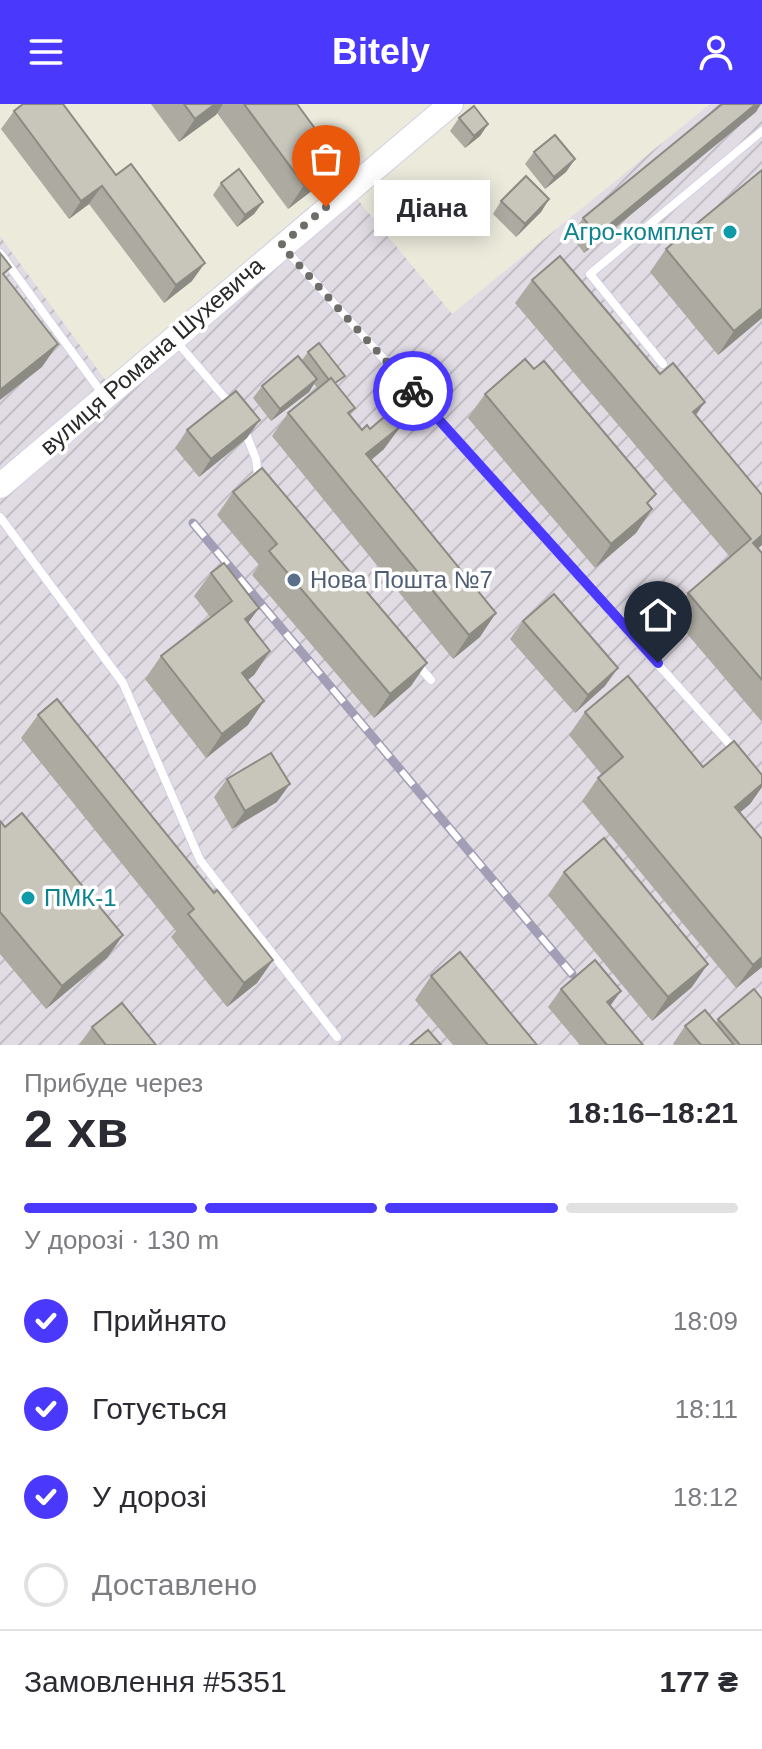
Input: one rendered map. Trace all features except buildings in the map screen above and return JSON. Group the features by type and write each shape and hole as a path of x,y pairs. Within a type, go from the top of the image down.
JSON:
{"street":[{"name":"вулиця Романа Шухевича","path":"0,486 172,337 451,104"}],"lane":[{"path":"663,364 590,274 762,131"},
{"path":"325,151 352,186"},
{"path":"281,245 741,756"},
{"path":"0,253 104,396"},
{"path":"172,337 237,411"},
{"path":"241,423 256,459 259,483 269,495"},
{"path":"0,517 123,683 200,860 337,1037"},
{"path":"411,657 431,680"}],"shaded area":[{"path":"710,104 762,104 762,1045 0,1045 0,236 112,389 348,188 452,314"}],"railway":[{"path":"193,523 572,974"}],"way so far":[{"path":"326,207 281,245 413,391"}],"place":[{"name":"Діана","path":"326,207"},
{"name":"Агро-комплет","path":"730,232"},
{"name":"Нова Пошта №7","path":"294,580"},
{"name":"ПМК-1","path":"28,898"}],"route":[{"path":"413,391 658,663"}]}
